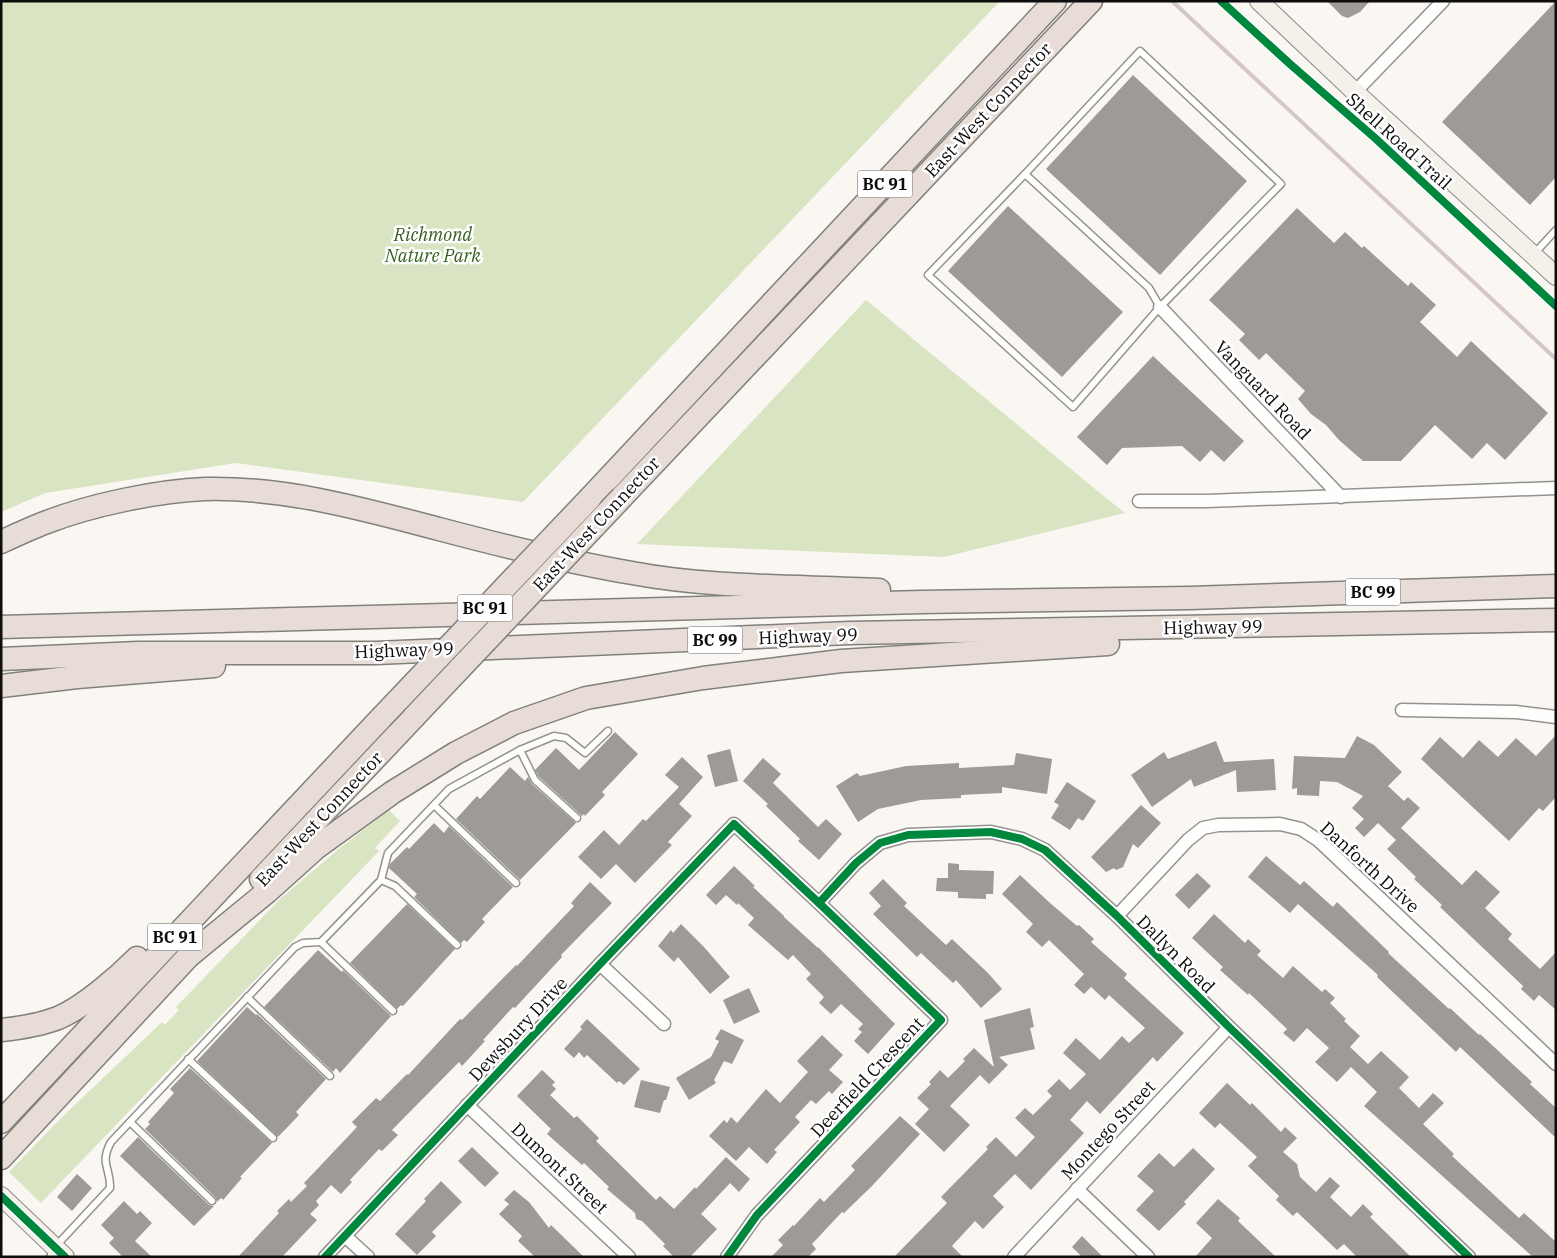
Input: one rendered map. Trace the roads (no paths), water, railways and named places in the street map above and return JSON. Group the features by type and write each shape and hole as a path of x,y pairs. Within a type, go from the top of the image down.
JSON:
{"highway":[{"name":"East-West Connector","path":"1,1122 590,498 1055,1"},
{"name":"East-West Connector","path":"7,1151 414,717 1091,1"},
{"path":"1,542 48,522 102,505 151,495 204,489 246,491 336,502 485,541 560,558 634,574 689,582 885,590 1190,598"},
{"name":"Highway 99","path":"1,627 921,602 1190,598 1556,586"},
{"name":"Highway 99","path":"1,659 138,653 376,653 530,645 698,641 850,633 1556,620"},
{"path":"190,955 268,891 317,847 393,792 456,753 514,723 586,698 703,678 841,661 1428,623"},
{"path":"1,686 86,677 376,653"},
{"path":"1,1030 20,1028 58,1018 94,996 129,966 270,819 349,752"}],"main road":[{"path":"1259,1 1355,92 1556,276"},
{"path":"1,1196 57,1254"}],"street":[{"path":"1355,92 1443,1"},
{"name":"Vanguard Road","path":"1160,307 1340,497"},
{"path":"1139,501 1340,497 1556,488"},
{"path":"1402,710 1516,712 1556,717"},
{"name":"Deerfield Crescent","path":"728,1257 757,1215 941,1020 734,824"},
{"name":"Dewsbury Drive","path":"325,1257 734,824"},
{"name":"Danforth Drive","path":"1117,916 1188,840 1203,828 1218,825 1280,824 1301,830 1318,840 1556,1064"},
{"name":"Dallyn Road","path":"819,903 856,863 880,843 908,835 991,832 1022,839 1045,850 1117,916 1229,1027 1469,1257"},
{"path":"600,964 664,1024"},
{"name":"Montego Street","path":"1014,1257 1229,1027"},
{"name":"Dumont Street","path":"467,1105 629,1257"},
{"path":"1077,1189 1148,1257"},
{"path":"345,1236 368,1257"}],"lane":[{"path":"1140,51 1281,184 1160,307 1072,407 928,275 1140,51"},
{"path":"1025,174 1149,288 1160,307"},
{"path":"1533,255 1556,230"},
{"path":"57,1254 108,1192 110,1182 105,1166 105,1157 111,1142 295,947 303,943 321,942 381,880 388,852 449,789 520,750 554,736 566,738 585,753 608,731"},
{"path":"520,750 535,780 577,818"},
{"path":"434,805 516,883"},
{"path":"381,880 395,886 458,945"},
{"path":"321,942 393,1011"},
{"path":"247,997 330,1076"},
{"path":"188,1059 273,1138"},
{"path":"130,1122 212,1201"}],"railway":[{"path":"1172,1 1556,359"}],"park label":[{"name":"Richmond Nature Park","path":"433,244"}]}
